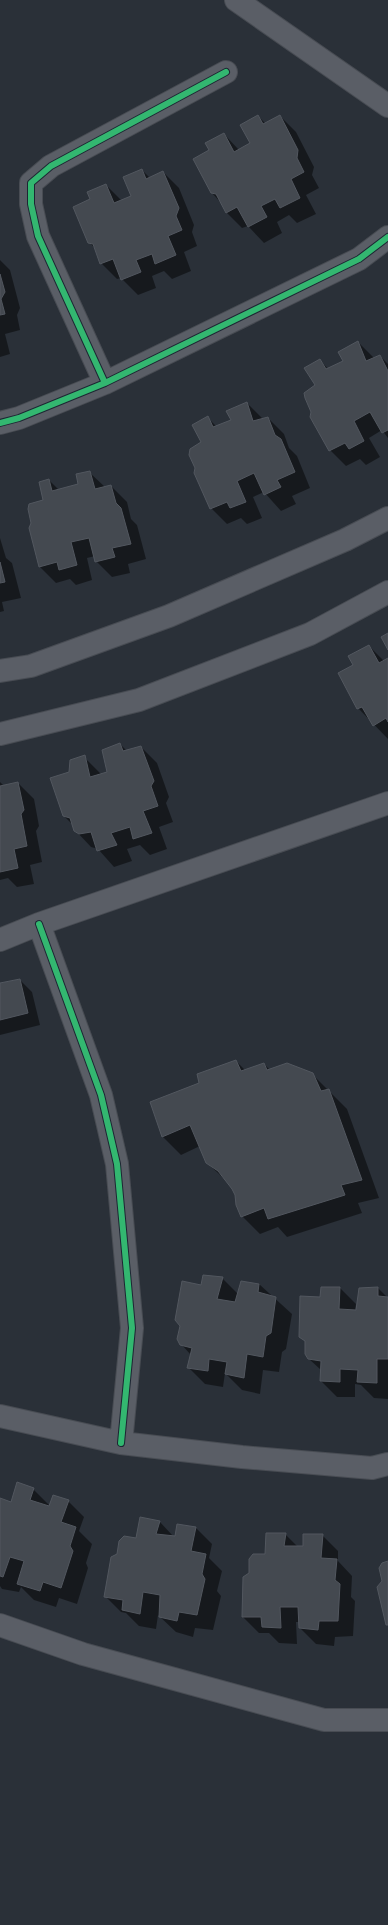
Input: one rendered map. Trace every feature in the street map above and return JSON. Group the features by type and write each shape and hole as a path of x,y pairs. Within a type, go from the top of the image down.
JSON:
{"street":[{"path":"236,0 388,106"},
{"path":"105,383 38,236 31,204 31,182 51,166 226,72"},
{"path":"0,423 19,418 105,383 359,259 388,237"},
{"path":"0,672 30,666 169,616 345,540 388,518"},
{"path":"0,734 139,700 310,634 388,592"},
{"path":"0,940 40,924 388,803"},
{"path":"40,924 102,1095 117,1164 132,1328 121,1443"},
{"path":"0,1416 121,1443 257,1458 372,1468 388,1464"},
{"path":"0,1625 83,1654 324,1720 388,1720"}],"building":[{"path":"258,115 263,124 280,115 298,150 297,158 304,172 291,179 300,198 280,208 275,199 261,206 267,217 248,227 237,207 226,213 216,194 211,193 193,159 209,150 205,143 224,133 234,152 250,143 240,125"},
{"path":"142,169 146,179 163,171 179,208 176,216 182,230 168,236 176,255 155,264 152,254 136,260 141,272 121,280 113,259 100,264 93,244 88,243 73,207 90,199 87,192 106,184 114,203 131,196 123,177"},
{"path":"0,274 5,292 1,299 5,314 0,315"},
{"path":"358,341 366,361 380,355 388,371 388,430 382,433 370,412 354,421 364,441 349,449 345,443 329,451 310,417 311,412 304,393 315,385 304,368 320,359 326,369 343,361 338,352"},
{"path":"247,402 253,421 268,417 275,435 281,439 295,472 277,480 281,487 264,495 254,473 237,481 246,502 230,508 227,502 210,509 194,473 195,468 189,455 190,449 201,442 192,425 208,416 213,427 231,420 226,411"},
{"path":"90,471 95,489 111,485 116,503 121,508 131,544 112,548 115,557 95,562 89,538 71,542 77,565 59,570 57,562 39,567 29,528 31,523 28,509 29,504 43,500 39,482 49,479 52,491 78,484 76,474"},
{"path":"0,562 5,582 0,583"},
{"path":"388,633 388,650 381,637"},
{"path":"369,645 379,663 388,658 388,722 386,718 373,726 362,707 357,709 338,673 353,665 348,656"},
{"path":"120,743 123,751 141,746 154,781 151,786 158,806 143,811 152,833 133,839 130,827 111,833 117,845 97,851 91,832 79,834 74,831 70,818 63,816 50,778 69,772 70,760 85,755 90,777 107,772 102,750"},
{"path":"18,782 24,810 21,814 27,846 14,849 18,868 0,872 0,786"},
{"path":"20,979 28,1013 0,1020 0,983"},
{"path":"236,1060 241,1071 264,1063 267,1070 287,1063 313,1073 321,1091 329,1089 362,1180 341,1185 345,1195 268,1219 264,1208 241,1217 232,1189 218,1171 206,1163 190,1125 162,1137 150,1102 199,1083 197,1074"},
{"path":"203,1275 223,1277 217,1299 235,1302 241,1281 259,1284 258,1292 276,1297 271,1333 266,1336 263,1357 247,1354 244,1378 225,1374 227,1362 209,1359 208,1371 187,1368 192,1348 180,1345 177,1339 180,1326 175,1320 182,1281 201,1285"},
{"path":"321,1287 340,1287 339,1309 356,1310 359,1288 378,1287 378,1296 388,1297 388,1359 377,1359 377,1383 357,1382 358,1370 340,1369 340,1382 320,1381 321,1361 308,1359 305,1354 305,1341 299,1337 300,1296 320,1297"},
{"path":"17,1482 34,1488 30,1500 49,1506 53,1495 69,1500 61,1522 76,1527 70,1546 73,1551 61,1588 43,1582 40,1591 17,1584 24,1561 10,1557 3,1577 0,1576 0,1498 11,1502"},
{"path":"140,1517 160,1521 156,1534 175,1536 177,1524 196,1527 191,1551 206,1554 202,1574 205,1579 197,1615 179,1612 177,1621 159,1617 160,1595 143,1592 140,1614 122,1610 123,1600 104,1597 111,1557 117,1554 119,1541 124,1536 136,1538"},
{"path":"266,1533 286,1533 284,1546 303,1546 303,1534 323,1534 321,1558 337,1559 335,1580 340,1584 338,1621 319,1621 318,1630 299,1628 298,1607 280,1607 281,1628 262,1627 261,1617 242,1617 243,1577 249,1573 249,1559 253,1554 265,1554"},
{"path":"388,1561 388,1625 386,1625 377,1587 382,1581 379,1568 382,1563"}],"cycle path":[{"path":"105,383 38,236 31,204 31,183 51,166 226,72"},
{"path":"0,423 19,418 105,383 359,259 388,237"},
{"path":"39,924 101,1095 117,1164 132,1328 121,1443"}]}
